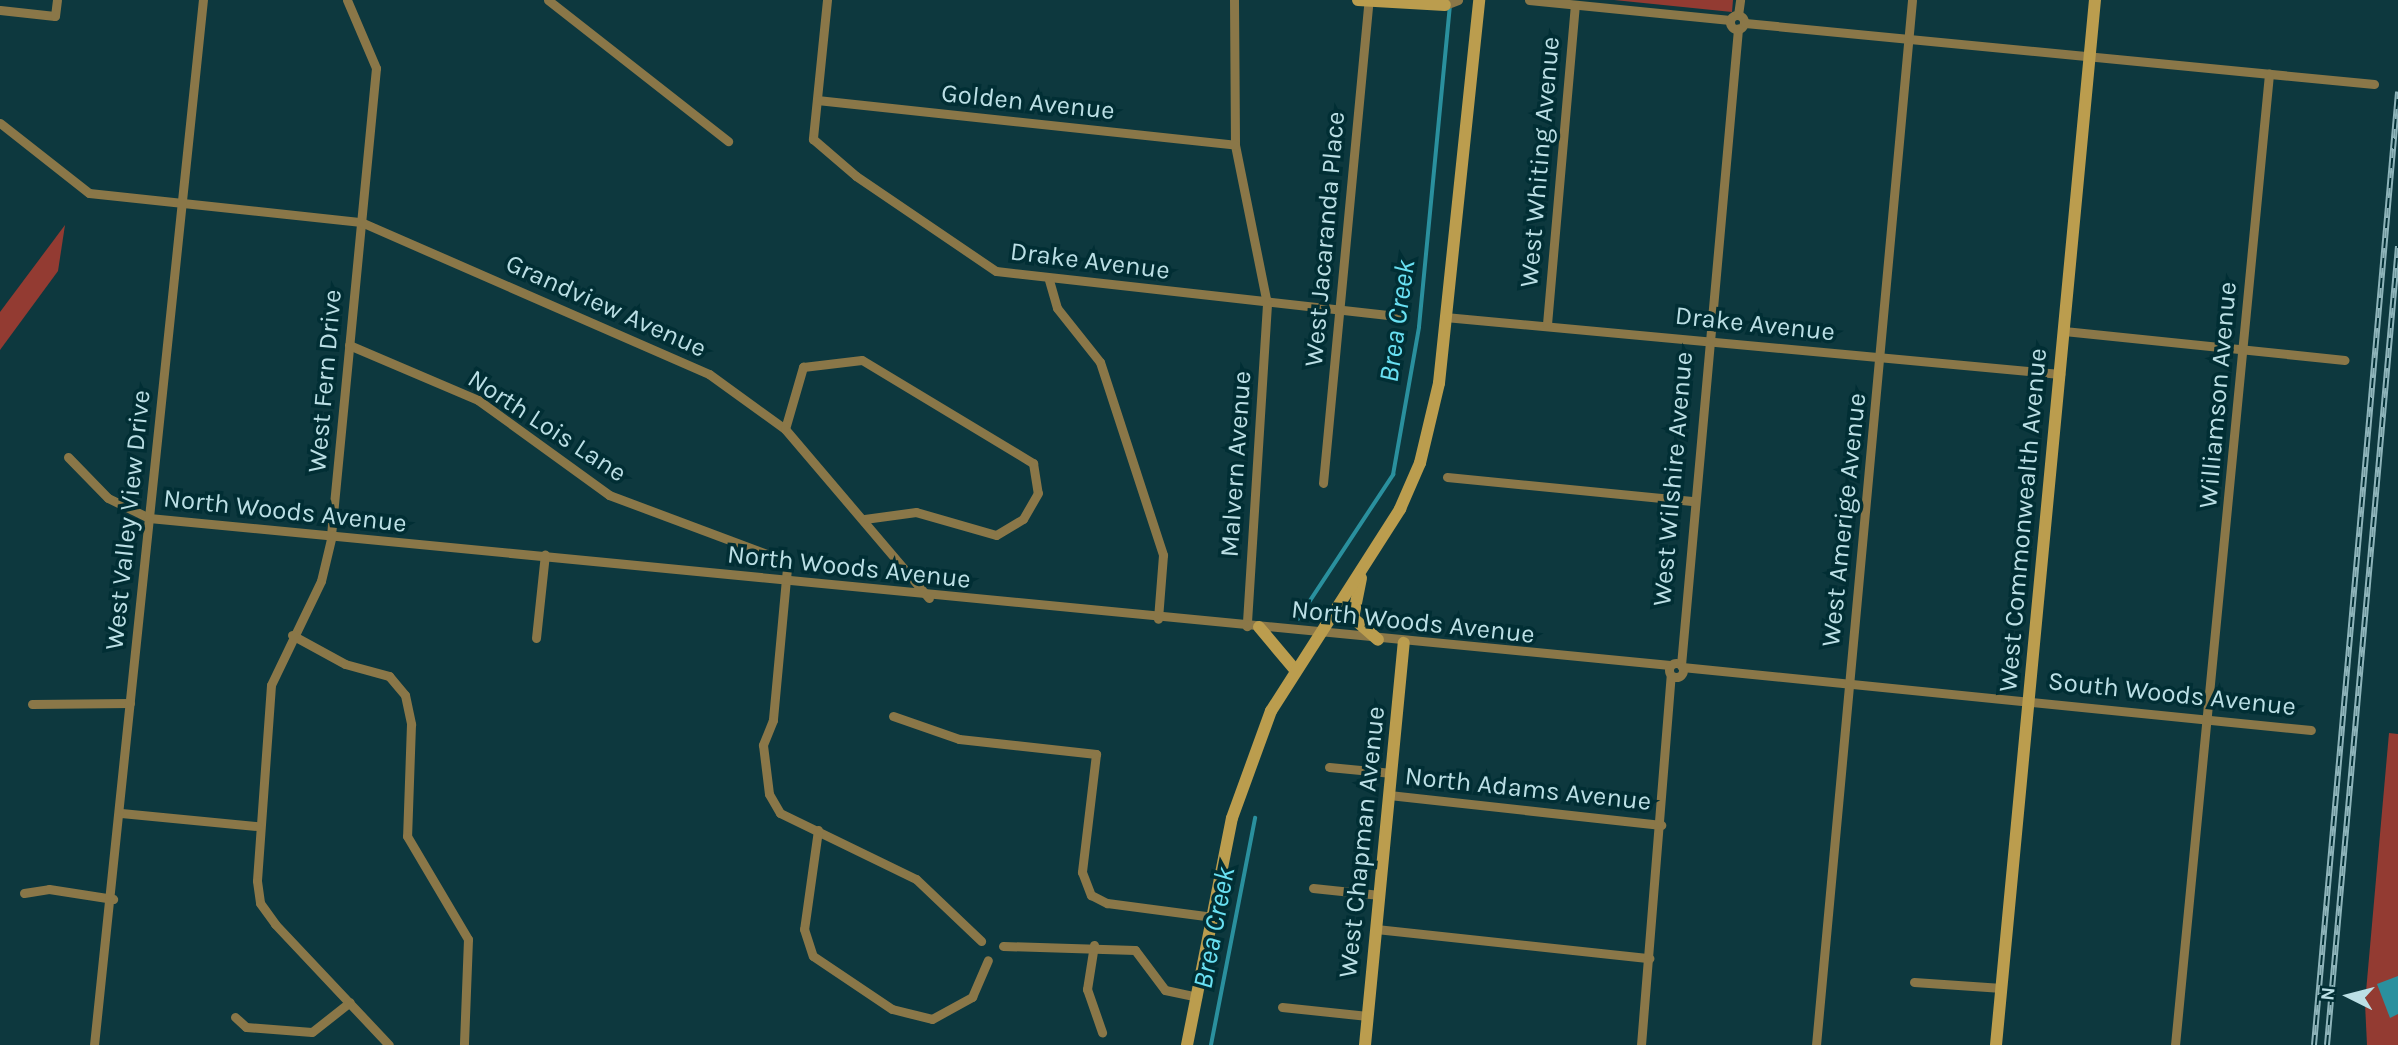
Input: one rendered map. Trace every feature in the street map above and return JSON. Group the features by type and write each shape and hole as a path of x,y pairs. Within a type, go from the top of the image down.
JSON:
{"main road":[{"path":"1365,0 1452,2"},
{"path":"1187,1045 1232,818 1271,711 1365,564 1420,463 1439,383 1479,0"},
{"name":"West Commonwealth Avenue","path":"1996,1045 2095,0"},
{"path":"1365,564 1353,618 1378,640"},
{"path":"1253,627 1296,671"},
{"name":"West Chapman Avenue","path":"1365,1045 1404,643"}],"street":[{"path":"0,10 55,16 57,0"},
{"name":"West Valley View Drive","path":"94,1045 113,899 130,702 203,0"},
{"name":"West Fern Drive","path":"347,0 376,68 331,539 321,581 292,635 271,685 257,826 260,903 389,1045"},
{"path":"548,0 728,142"},
{"path":"817,100 827,0"},
{"name":"Malvern Avenue","path":"1234,0 1235,145 1267,304 1253,627"},
{"name":"West Jacaranda Place","path":"1323,483 1365,0"},
{"path":"1529,0 1734,18 1741,26 1908,39 2374,84"},
{"path":"1734,18 1740,0"},
{"name":"West Amerige Avenue","path":"1816,1045 1882,359 1912,0"},
{"name":"West Whiting Avenue","path":"1547,324 1574,5"},
{"name":"West Wilshire Avenue","path":"1641,1045 1707,342 1741,26"},
{"name":"Williamson Avenue","path":"2175,1045 2269,74"},
{"name":"Drake Avenue","path":"817,100 813,139 856,176 996,271 1049,280 1403,317"},
{"name":"Golden Avenue","path":"817,100 1235,145"},
{"name":"Grandview Avenue","path":"0,123 89,193 182,206 361,222 709,374 785,429 929,598"},
{"path":"1049,280 1057,308 1100,362 1163,555 1158,619"},
{"name":"Drake Avenue","path":"1445,317 1547,324 1707,342 2060,374"},
{"path":"2064,331 2344,360"},
{"name":"North Lois Lane","path":"349,345 478,400 609,495 783,560 786,581"},
{"path":"785,429 803,367 862,360 1033,463 1038,493 1023,519 996,534 916,512 864,519"},
{"name":"North Woods Avenue","path":"68,457 108,498 149,518 331,539 545,554 929,598 1253,627 1708,673 2029,700"},
{"path":"1447,477 1692,501"},
{"path":"536,638 545,554"},
{"path":"786,581 773,720 763,745 769,794 780,813 916,879 981,940"},
{"path":"292,635 345,664 389,676 405,695 411,724 407,836 468,939 464,1045"},
{"name":"South Woods Avenue","path":"2029,700 2311,730"},
{"path":"33,704 130,702"},
{"path":"893,716 959,738 1096,754 1082,872 1091,895 1107,903 1213,917"},
{"name":"North Adams Avenue","path":"1329,767 1392,772"},
{"name":"North Adams Avenue","path":"1389,795 1661,825"},
{"path":"121,813 257,826"},
{"path":"818,830 804,929 813,956 892,1009 932,1020 972,996 988,960"},
{"path":"1313,888 1380,895"},
{"path":"24,893 49,889 113,899"},
{"path":"1376,929 1649,958"},
{"path":"1003,946 1094,945 1135,950 1166,990 1197,997"},
{"path":"1094,945 1087,989 1102,1032"},
{"path":"1914,982 2002,988"},
{"path":"235,1017 246,1027 312,1032 350,1002"},
{"path":"1282,1007 1368,1016"}],"shaded area":[{"path":"1614,0 1733,0 1732,12"},
{"path":"65,225 58,271 0,350 0,312"},
{"path":"2389,733 2398,734 2398,1045 2367,1045 2365,1003"}],"water":[{"path":"2398,976 2398,1014 2390,1018 2377,984"}],"waterway":[{"name":"Brea Creek","path":"1298,619 1393,475 1419,327 1450,6"},
{"name":"Brea Creek","path":"1211,1045 1255,818"}],"railway":[{"path":"2314,1045 2398,92"},
{"path":"2327,1045 2398,246"}]}
